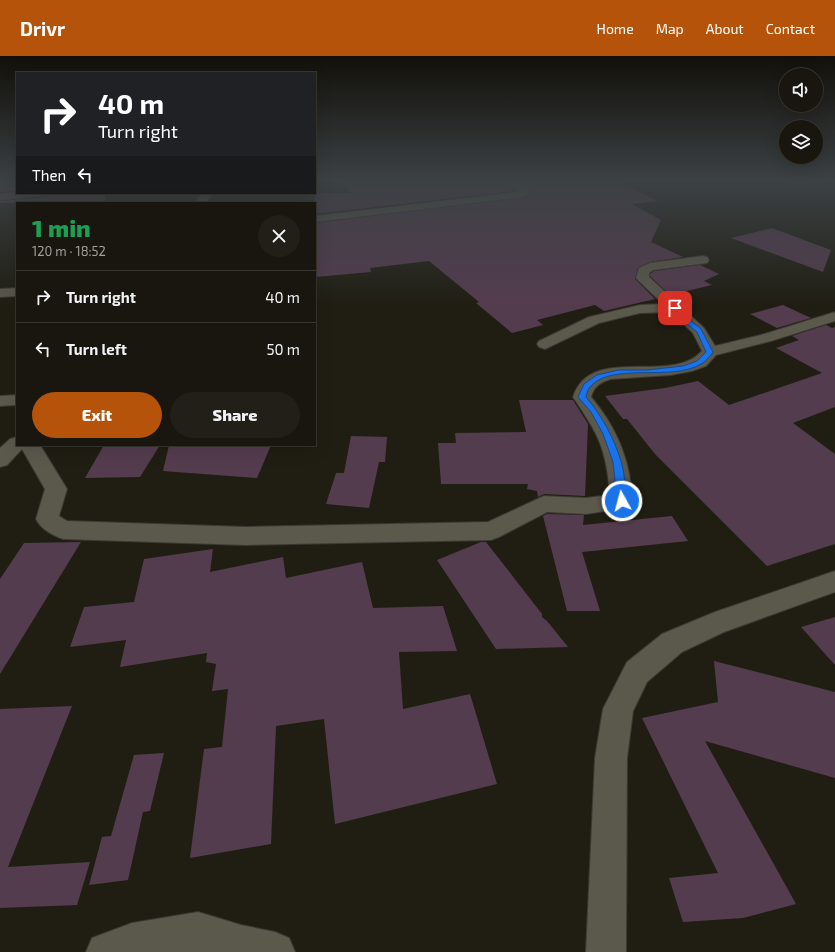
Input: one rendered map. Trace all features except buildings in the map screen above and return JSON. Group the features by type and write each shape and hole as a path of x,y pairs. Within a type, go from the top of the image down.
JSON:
{"street":[{"path":"703,260 650,267 643,271 642,278 699,331 710,352"},
{"path":"0,293 16,292"},
{"path":"545,344 594,320 640,309 675,308"},
{"path":"31,446 56,489 47,519 63,530 246,536 491,530 544,504 586,506 622,501 617,462 607,434 594,411 582,397 587,385 600,376 619,372 647,372 684,368 699,363 710,352 766,338 835,316"},
{"path":"0,401 16,400"},
{"path":"0,460 16,444"},
{"path":"606,952 610,758 618,709 637,672 672,643 715,624 835,582"},
{"path":"106,952 132,943 196,942 241,945 275,952"}],"route":[{"path":"622,501 617,462 607,434 594,411 582,397 587,385 600,376 619,372 647,372 684,368 699,363 710,352 699,331 675,308"}]}
